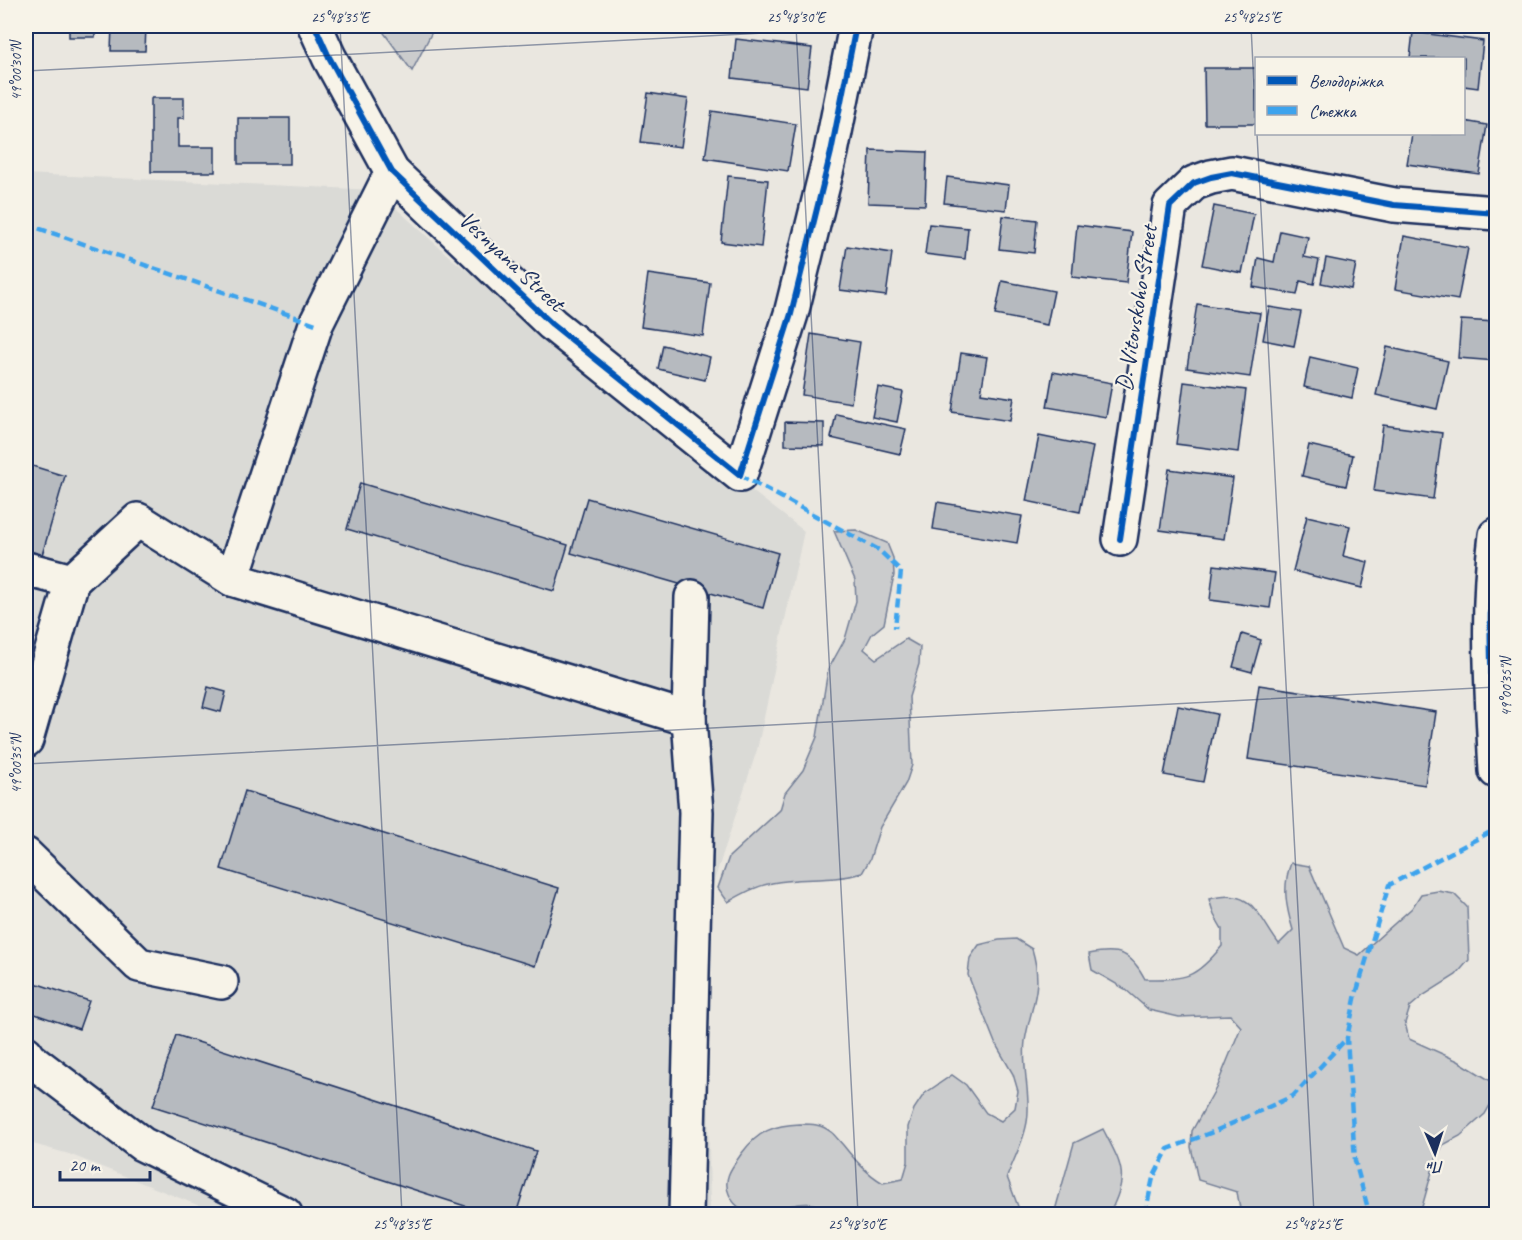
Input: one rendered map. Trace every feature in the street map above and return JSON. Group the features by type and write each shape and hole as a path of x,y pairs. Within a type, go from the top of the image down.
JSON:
{"street":[{"name":"Vesnyana Street","path":"315,26 329,57 392,172 552,324 740,475 791,314 831,152 855,26"},
{"path":"232,579 316,324 392,172"},
{"name":"D. Vitovskoho Street","path":"1120,539 1170,206 1194,183 1232,173 1394,205 1497,213"},
{"path":"26,740 32,697 72,581 138,520 232,579 689,718"},
{"path":"1497,534 1491,573 1491,673 1497,771"},
{"path":"26,568 72,581"},
{"path":"686,1215 696,812 689,718 692,597"},
{"path":"26,855 139,965 221,982"},
{"path":"26,1053 30,1059 142,1144 285,1215"}],"shaded area":[{"path":"379,26 435,26 412,71"},
{"path":"26,174 376,190 452,259 804,531 757,750 714,881 706,939 710,1214 220,1214 69,1154 26,1142"},
{"path":"856,530 887,543 893,558 894,575 884,624 872,634 864,649 876,659 906,639 920,647 919,664 909,697 912,765 906,783 880,827 870,859 862,873 840,878 772,883 755,888 728,902 718,888 729,857 780,810 785,793 803,770 817,737 828,670 845,639 856,601 855,580 834,531"},
{"path":"1291,863 1309,866 1344,948 1359,955 1412,908 1421,894 1438,891 1454,894 1467,907 1469,960 1456,975 1424,995 1410,1007 1405,1023 1409,1039 1458,1061 1491,1081 1494,1098 1485,1114 1460,1136 1443,1145 1435,1161 1420,1214 1235,1214 1240,1208 1237,1192 1198,1180 1191,1147 1192,1131 1216,1088 1241,1027 1230,1015 1179,1017 1149,1010 1125,989 1092,970 1089,954 1116,952 1135,963 1145,979 1180,978 1196,971 1204,966 1222,946 1222,929 1209,899 1224,896 1236,897 1253,906 1279,944 1293,930 1286,896"},
{"path":"1016,939 1032,949 1037,975 1037,986 1024,1049 1027,1119 1007,1177 1019,1209 1026,1214 827,1214 818,1206 806,1204 763,1211 749,1211 738,1206 727,1188 730,1172 754,1139 774,1128 800,1124 824,1127 866,1171 883,1183 903,1179 908,1162 908,1127 914,1109 924,1094 952,1075 966,1085 986,1113 1001,1121 1015,1108 1018,1091 1013,1074 995,1043 968,975 970,958 979,945"},
{"path":"1103,1129 1115,1152 1121,1171 1120,1189 1109,1214 1054,1214 1074,1143"}],"building":[{"path":"69,26 95,26 95,37 69,37"},
{"path":"112,26 146,26 145,51 111,51"},
{"path":"1413,32 1483,41 1478,88 1465,86 1465,57 1410,57"},
{"path":"736,39 812,48 807,87 732,78"},
{"path":"1204,68 1255,68 1255,124 1205,124"},
{"path":"648,93 688,99 681,147 641,142"},
{"path":"151,98 184,98 184,118 178,118 178,147 215,147 215,172 151,172"},
{"path":"712,111 796,124 788,171 705,158"},
{"path":"238,118 290,118 290,164 238,164"},
{"path":"1465,121 1487,125 1479,174 1407,164 1412,135 1465,135"},
{"path":"870,150 927,152 925,205 868,203"},
{"path":"728,176 768,180 761,247 721,242"},
{"path":"947,177 1009,185 1006,210 944,203"},
{"path":"1214,206 1254,214 1242,273 1202,265"},
{"path":"1003,216 1037,220 1034,253 999,249"},
{"path":"929,224 968,228 965,259 925,254"},
{"path":"1077,225 1132,232 1126,283 1072,277"},
{"path":"1280,231 1308,237 1304,257 1319,260 1314,284 1300,281 1297,295 1253,287 1258,258 1274,262"},
{"path":"1404,236 1468,248 1458,300 1395,289"},
{"path":"847,246 892,253 886,296 840,290"},
{"path":"1326,258 1356,264 1351,289 1321,283"},
{"path":"648,274 710,283 703,336 641,327"},
{"path":"1002,281 1054,291 1047,325 995,315"},
{"path":"1197,304 1260,313 1250,377 1187,368"},
{"path":"1269,307 1301,312 1294,346 1263,340"},
{"path":"1461,320 1496,322 1496,361 1458,358"},
{"path":"811,334 860,342 851,403 802,395"},
{"path":"663,345 710,357 705,380 658,369"},
{"path":"1387,347 1448,361 1437,409 1376,395"},
{"path":"961,353 987,357 981,393 1014,398 1010,421 952,412"},
{"path":"1310,357 1358,368 1352,398 1304,387"},
{"path":"1053,372 1112,383 1106,417 1047,407"},
{"path":"1184,382 1246,390 1238,452 1176,444"},
{"path":"878,387 903,392 897,422 872,417"},
{"path":"836,414 906,429 900,454 831,438"},
{"path":"785,422 824,423 824,446 785,445"},
{"path":"1383,425 1442,433 1433,499 1374,491"},
{"path":"1039,436 1093,447 1080,512 1026,501"},
{"path":"1309,445 1353,455 1346,486 1302,476"},
{"path":"26,464 65,476 42,555 26,550"},
{"path":"1169,469 1233,478 1224,539 1160,530"},
{"path":"360,483 568,545 554,591 347,529"},
{"path":"587,498 778,553 763,608 571,553"},
{"path":"937,502 1022,516 1017,543 933,529"},
{"path":"1307,516 1350,526 1343,556 1368,562 1362,588 1293,571"},
{"path":"1214,565 1275,573 1270,608 1210,600"},
{"path":"1242,634 1261,640 1252,672 1233,667"},
{"path":"1259,685 1436,712 1425,785 1248,759"},
{"path":"208,687 226,692 221,712 203,707"},
{"path":"1178,706 1217,714 1203,782 1164,775"},
{"path":"245,791 559,888 535,966 221,869"},
{"path":"26,980 89,1001 79,1029 26,1011"},
{"path":"176,1035 536,1151 516,1214 490,1214 153,1106"}],"marked path":[{"path":"26,224 316,324"},
{"path":"740,475 879,550 901,571 895,628"},
{"path":"1367,1205 1355,1161 1347,1038 1356,994 1389,885 1496,829"},
{"path":"1145,1214 1153,1178 1168,1149 1213,1132 1293,1096 1347,1038"}],"cycle path":[{"path":"315,26 329,57 392,172 552,324 740,475 791,314 831,152 856,26"},
{"path":"1120,539 1170,206 1194,183 1232,173 1394,205 1496,213"},
{"path":"1496,535 1491,594 1496,771"}]}
